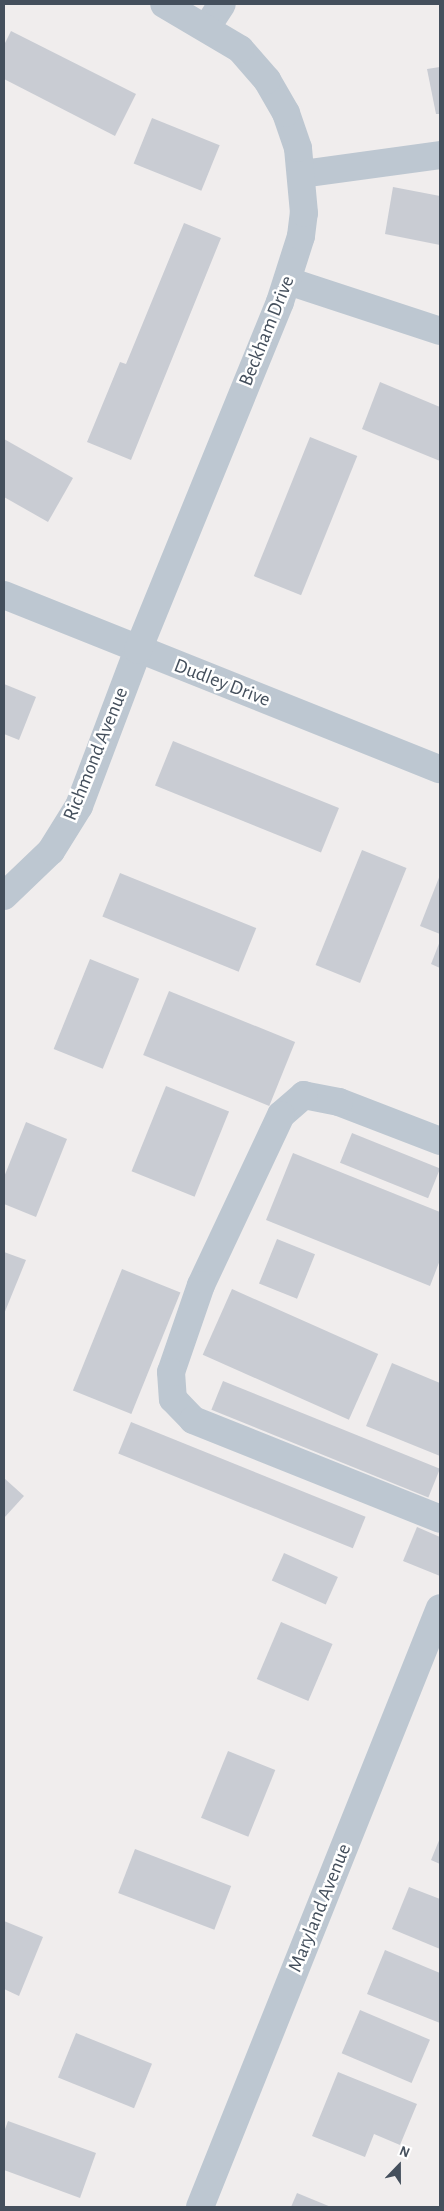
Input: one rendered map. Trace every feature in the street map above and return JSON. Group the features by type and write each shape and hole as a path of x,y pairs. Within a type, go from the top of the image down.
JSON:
{"street":[{"name":"Beckham Drive","path":"138,650 288,281 304,214 302,174 293,131 267,80 240,49 207,27 164,4"},
{"path":"207,27 222,4"},
{"path":"302,174 440,155"},
{"path":"288,281 440,331"},
{"name":"Dudley Drive","path":"4,595 440,769"},
{"name":"Richmond Avenue","path":"4,896 51,852 79,806 138,650"},
{"path":"440,1141 339,1102 304,1094 281,1115 206,1276 171,1372 173,1399 193,1420 440,1519"},
{"name":"Maryland Avenue","path":"200,2207 440,1608"}],"building":[{"path":"11,31 136,94 115,136 4,79 4,45"},
{"path":"440,67 440,114 436,114 427,69"},
{"path":"152,118 220,145 201,191 134,163"},
{"path":"393,187 440,196 440,245 385,234"},
{"path":"184,223 221,238 131,460 87,442 120,362 126,364"},
{"path":"380,382 440,407 440,461 362,429"},
{"path":"310,437 357,456 301,595 254,576"},
{"path":"4,439 73,478 48,522 4,497"},
{"path":"4,684 36,697 19,740 4,734"},
{"path":"173,741 339,808 321,853 155,786"},
{"path":"362,850 407,868 360,983 316,965"},
{"path":"120,873 256,928 239,972 102,917"},
{"path":"440,875 440,934 420,926"},
{"path":"440,941 440,968 431,964"},
{"path":"90,959 139,979 103,1069 54,1049"},
{"path":"169,991 295,1042 269,1106 143,1055"},
{"path":"166,1086 229,1111 195,1197 132,1171"},
{"path":"26,1122 67,1139 36,1217 4,1204 4,1177"},
{"path":"352,1133 440,1169 428,1198 340,1163"},
{"path":"293,1153 440,1212 440,1260 430,1286 266,1220"},
{"path":"277,1239 315,1254 297,1299 259,1284"},
{"path":"4,1252 26,1260 4,1314"},
{"path":"122,1269 180,1293 131,1414 73,1390"},
{"path":"232,1289 378,1354 349,1420 203,1355"},
{"path":"392,1363 440,1383 440,1456 366,1426"},
{"path":"223,1381 440,1469 428,1497 211,1410"},
{"path":"131,1422 366,1517 353,1548 118,1454"},
{"path":"4,1478 24,1496 4,1518"},
{"path":"417,1527 440,1537 440,1576 403,1561"},
{"path":"284,1553 338,1577 326,1604 272,1580"},
{"path":"281,1622 333,1644 308,1701 257,1679"},
{"path":"228,1751 275,1770 248,1837 201,1818"},
{"path":"440,1838 440,1864 431,1860"},
{"path":"135,1849 231,1886 214,1930 118,1893"},
{"path":"409,1887 440,1899 440,1949 392,1929"},
{"path":"4,1921 43,1937 19,1996 4,1989"},
{"path":"385,1950 440,1973 440,2023 367,1994"},
{"path":"360,2010 430,2040 412,2083 342,2053"},
{"path":"76,2033 152,2064 134,2108 58,2078"},
{"path":"338,2072 417,2104 400,2145 374,2134 365,2157 312,2136"},
{"path":"8,2121 96,2153 80,2198 4,2170 4,2132"},
{"path":"297,2193 331,2207 291,2207"}]}
